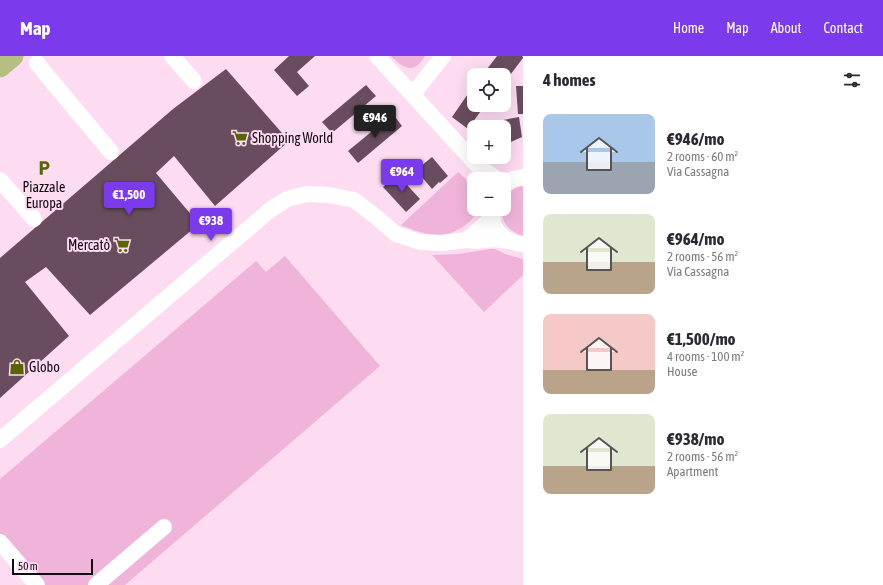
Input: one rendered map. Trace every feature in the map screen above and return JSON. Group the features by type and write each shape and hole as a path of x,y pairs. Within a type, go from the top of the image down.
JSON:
{"main road":[{"path":"0,67 13,56"}],"street":[{"path":"172,56 194,81"},
{"path":"377,56 413,94 480,172"},
{"path":"413,94 443,56"},
{"path":"37,63 111,152"},
{"path":"511,180 523,177"},
{"path":"0,180 34,219"},
{"path":"0,440 270,210 287,199 307,194 329,195 354,200 396,234 420,242 441,243 493,239 516,243"},
{"path":"467,240 486,224 490,216"},
{"path":"493,216 495,226 501,234 516,243"},
{"path":"96,585 164,527"},
{"path":"0,542 37,585"}],"shaded area":[{"path":"391,56 425,56 415,67 408,68 397,62"},
{"path":"458,172 467,180 467,216 474,216 471,221 464,226 454,232 436,235 424,233 401,225"},
{"path":"523,186 523,236 510,229 505,223 502,216 511,216 511,191"},
{"path":"495,249 505,254 523,259 523,275 484,312 432,255 459,254"},
{"path":"285,256 380,366 125,585 42,585 0,535 0,479 256,261 266,272"}],"building":[{"path":"289,56 315,56 297,72 309,86 297,96 274,70"},
{"path":"497,56 523,57 511,74 511,68 488,68"},
{"path":"226,69 289,141 215,206 174,156 156,173 199,224 90,315 46,267 25,282 69,336 0,398 0,258 173,109"},
{"path":"366,85 376,96 332,133 322,122"},
{"path":"516,86 523,86 523,114 518,114"},
{"path":"467,95 467,112 480,112 474,120 467,120 467,128 452,117"},
{"path":"393,114 402,126 358,163 348,151"},
{"path":"519,117 522,137 511,142 511,120 503,120"},
{"path":"432,157 448,176 432,189 415,169"},
{"path":"397,174 420,199 406,212 383,187"}],"place":[{"name":"Shopping World","path":"240,138"},
{"name":"Piazzale Europa","path":"44,168"},
{"name":"Mercatò","path":"122,245"},
{"name":"Globo","path":"17,367"}]}
